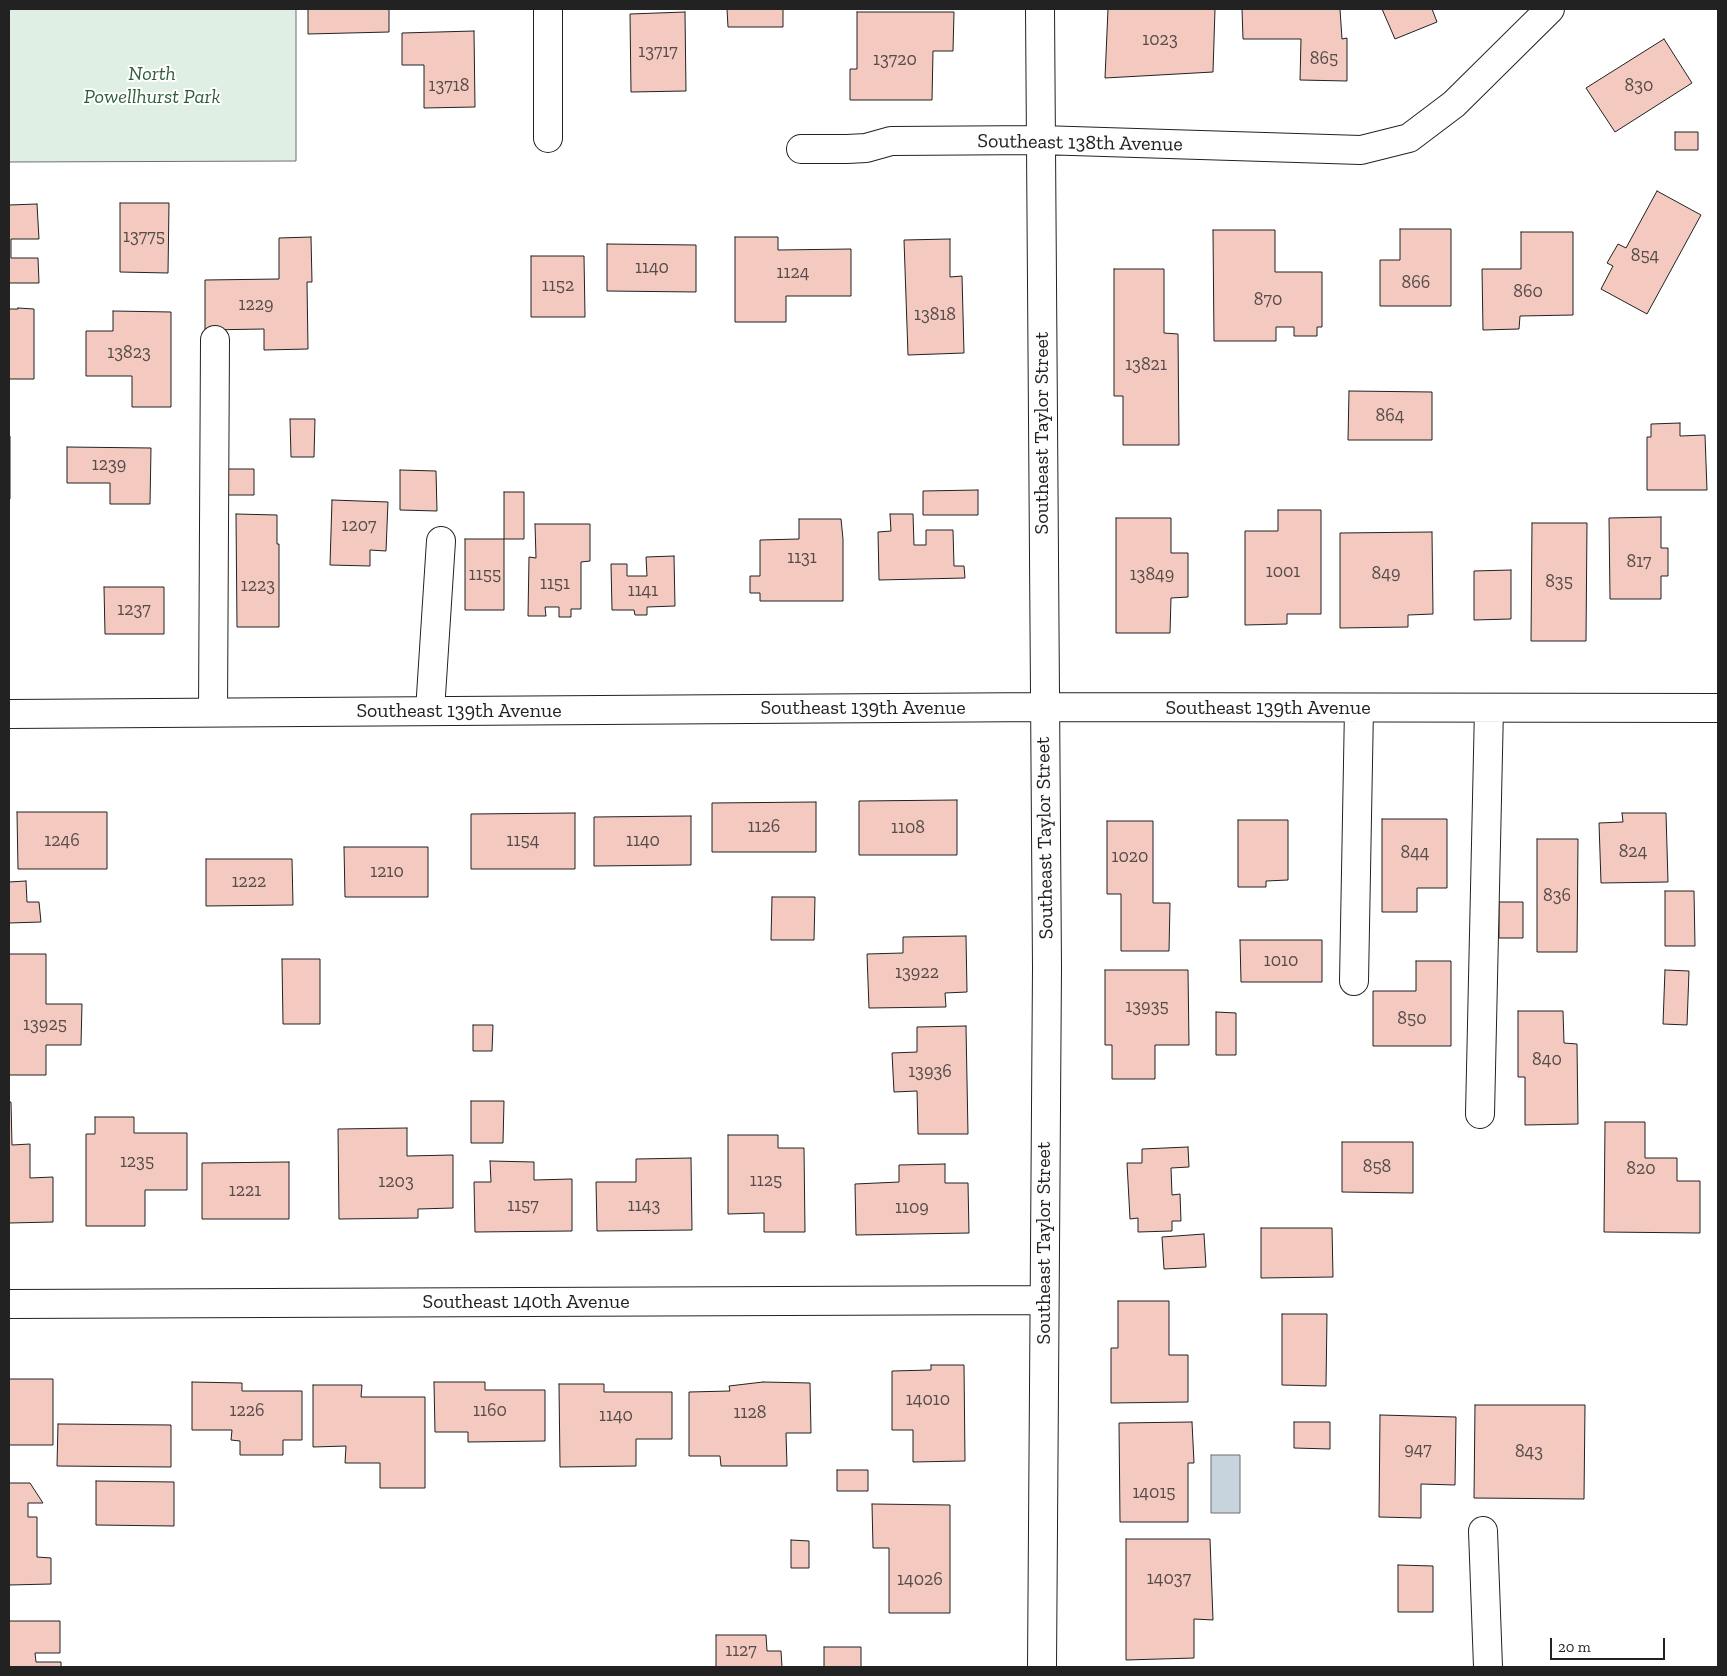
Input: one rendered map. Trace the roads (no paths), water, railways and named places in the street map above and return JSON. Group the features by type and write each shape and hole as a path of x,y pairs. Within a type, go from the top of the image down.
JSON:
{"street":[{"path":"548,9 548,138"},
{"name":"Southeast Taylor Street","path":"1040,9 1047,967 1042,1667"},
{"name":"Southeast 138th Avenue","path":"801,149 866,148 891,141 1040,140 1361,150 1408,138 1454,104 1550,9"},
{"path":"213,712 215,340"},
{"path":"430,711 441,541"},
{"name":"Southeast 139th Avenue","path":"9,714 1044,707 1718,708"},
{"path":"1354,980 1359,708"},
{"path":"1480,1114 1489,708"},
{"name":"Southeast 140th Avenue","path":"9,1304 1044,1300"},
{"path":"1483,1531 1488,1667"}],"park label":[{"name":"North Powellhurst Park","path":"152,86"}]}
